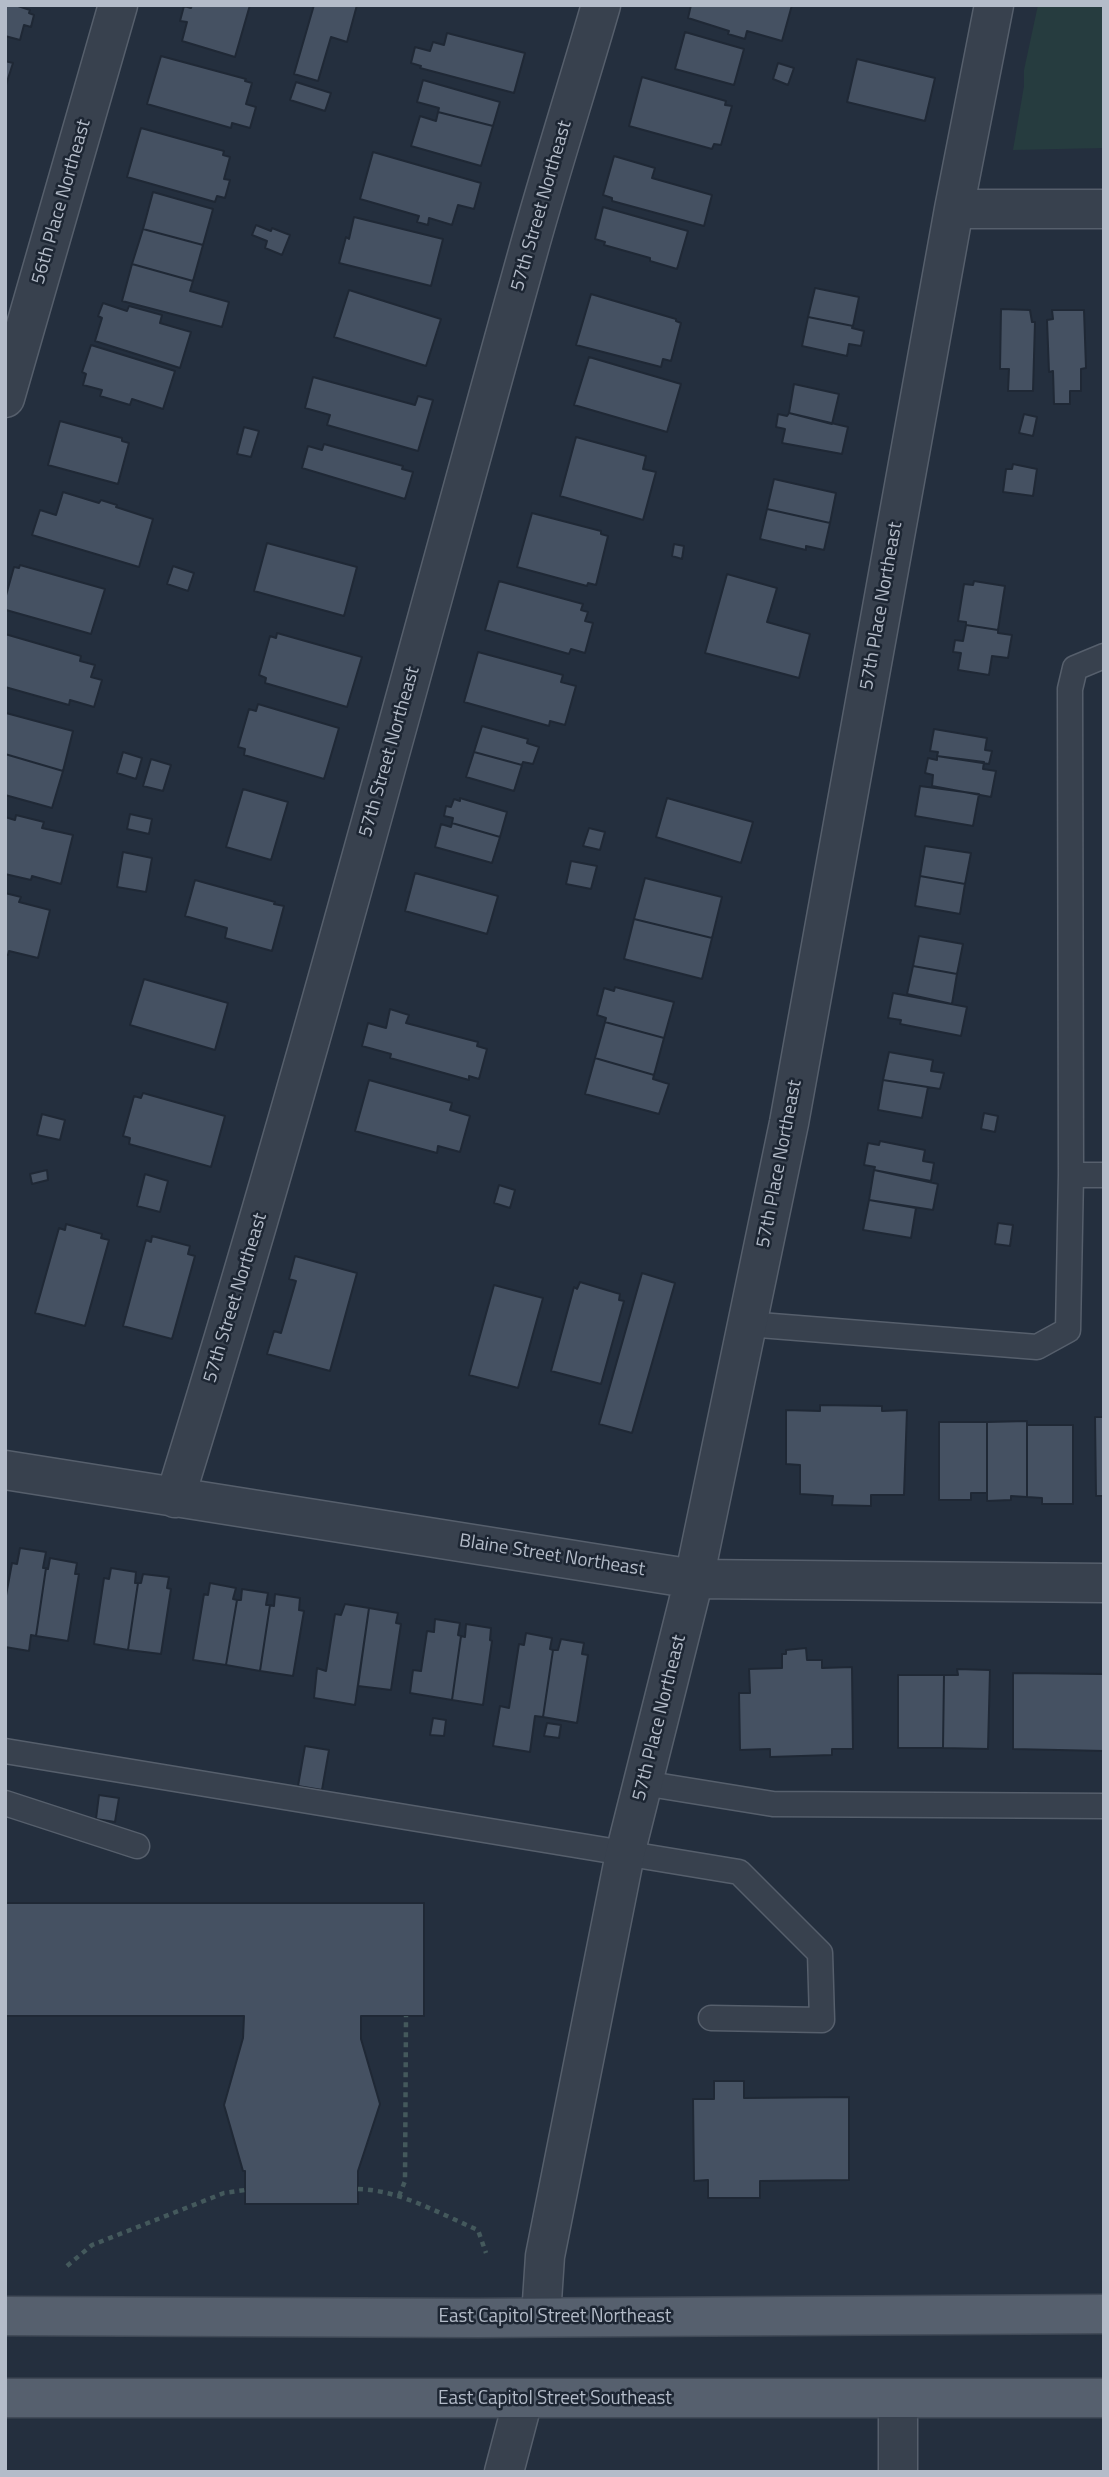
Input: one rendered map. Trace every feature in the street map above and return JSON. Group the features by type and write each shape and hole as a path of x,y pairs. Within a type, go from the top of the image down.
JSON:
{"main road":[{"name":"East Capitol Street Northeast","path":"5,2316 1104,2314"},
{"name":"East Capitol Street Southeast","path":"5,2398 1104,2398"}],"street":[{"name":"56th Place Northeast","path":"5,398 118,5"},
{"name":"57th Street Northeast","path":"175,1497 246,1266 466,483 528,250 601,5"},
{"name":"57th Place Northeast","path":"541,2316 545,2256 625,1854 694,1579 789,1123 954,209 994,5"},
{"path":"954,209 1104,209"},
{"name":"Blaine Street Northeast","path":"5,1470 694,1579 1104,1583"},
{"path":"504,2472 523,2400"},
{"path":"898,2400 898,2472"}],"lane":[{"path":"747,1324 1037,1347 1068,1331 1071,1175 1070,690 1075,668 1104,656"},
{"path":"1071,1175 1104,1175"},
{"path":"5,1751 739,1872 820,1953 822,2020 711,2018"},
{"path":"643,1783 773,1804 1104,1805"},
{"path":"5,1803 137,1846"}],"path":[{"path":"399,2196 405,2181 406,2016"},
{"path":"358,2189 377,2190 399,2196 478,2230 486,2253"},
{"path":"68,2266 92,2245 224,2193 246,2190"}],"green space":[{"path":"1038,5 1104,5 1104,148 1013,150 1024,86 1024,70"}],"building":[{"path":"5,5 30,10 29,13 34,15 31,27 24,25 20,40 5,36"},
{"path":"192,5 250,5 235,57 182,41 187,22 180,21 184,6 191,8"},
{"path":"314,5 357,5 347,42 331,37 318,81 294,74"},
{"path":"691,5 792,5 782,41 747,31 745,39 728,34 729,31 688,18"},
{"path":"685,32 744,49 734,85 675,69"},
{"path":"447,33 525,53 514,93 420,68 421,66 411,63 415,47 430,51 433,42 444,45"},
{"path":"161,56 246,79 245,81 252,83 246,104 256,107 250,128 232,123 231,128 147,104"},
{"path":"857,59 935,78 925,121 847,102"},
{"path":"5,61 13,63 5,88"},
{"path":"778,63 794,68 788,85 773,79"},
{"path":"642,77 726,101 725,105 732,106 721,145 714,144 712,149 629,126"},
{"path":"423,80 500,102 493,126 438,112 439,108 417,102"},
{"path":"296,82 331,93 325,111 290,100"},
{"path":"438,112 493,126 481,166 411,146 420,116 436,121"},
{"path":"141,128 224,151 223,155 230,157 224,179 230,180 225,198 217,196 215,202 127,177"},
{"path":"373,152 481,183 474,209 458,205 452,225 429,218 428,225 417,222 419,216 360,199"},
{"path":"614,156 655,168 652,178 712,195 704,226 612,201 612,198 603,195"},
{"path":"153,192 213,209 203,245 143,229"},
{"path":"603,207 688,231 677,269 604,245 605,242 595,239"},
{"path":"354,217 443,239 431,286 339,263"},
{"path":"256,225 290,235 282,255 265,248 267,241 252,235"},
{"path":"143,229 203,245 193,281 132,264"},
{"path":"132,264 193,281 190,291 229,302 222,327 122,301"},
{"path":"815,288 859,297 853,326 808,317"},
{"path":"349,290 441,319 426,366 334,337"},
{"path":"591,294 676,319 681,323 671,361 663,359 661,367 576,345"},
{"path":"103,303 127,311 129,306 162,315 160,323 191,332 180,368 95,341 102,318 98,316"},
{"path":"1001,309 1030,310 1032,322 1035,322 1033,391 1008,391 1009,369 1000,369"},
{"path":"1052,310 1084,310 1086,368 1081,369 1081,391 1070,391 1070,404 1054,404 1053,371 1049,372 1047,320 1053,319"},
{"path":"808,317 853,326 852,328 864,331 861,346 849,344 847,356 802,346"},
{"path":"91,345 175,371 163,409 132,399 130,405 100,396 102,390 83,385 86,374 82,372"},
{"path":"589,357 681,384 667,432 574,405"},
{"path":"313,377 415,405 418,396 433,400 418,451 327,425 330,415 305,408"},
{"path":"794,384 839,394 832,424 789,413"},
{"path":"789,413 848,427 842,454 782,443 785,429 776,427 778,414 787,416"},
{"path":"1024,414 1037,417 1033,436 1019,433"},
{"path":"60,421 122,438 122,441 129,443 118,484 48,465"},
{"path":"244,427 259,431 251,457 237,454"},
{"path":"576,437 646,456 643,469 656,472 643,520 560,496"},
{"path":"324,444 403,466 402,469 413,472 405,499 302,468 308,446 322,450"},
{"path":"1013,464 1037,469 1033,496 1003,492 1006,469 1012,469"},
{"path":"774,479 836,493 830,523 767,509"},
{"path":"63,492 99,503 101,500 153,519 139,567 32,535 40,510 56,515"},
{"path":"767,509 830,523 824,550 806,546 806,550 760,539"},
{"path":"532,513 601,531 601,534 608,536 596,585 588,583 587,586 517,567"},
{"path":"267,543 357,567 344,616 254,591"},
{"path":"674,544 684,546 682,559 672,556"},
{"path":"20,565 105,589 91,634 6,610 5,599 14,567 19,568"},
{"path":"173,566 194,573 188,591 167,584"},
{"path":"727,574 777,588 767,622 810,634 799,678 705,653"},
{"path":"499,581 583,604 581,610 588,612 585,621 593,623 585,653 571,649 569,654 485,630"},
{"path":"974,581 1005,586 998,630 966,625 966,622 958,621 964,584 973,585"},
{"path":"966,625 1012,635 1008,658 992,656 989,675 958,670 961,653 953,652 955,640 963,641"},
{"path":"277,633 362,657 347,707 265,683 266,678 259,675 270,636 276,638"},
{"path":"5,634 81,656 80,661 95,665 91,677 102,680 94,707 70,700 69,705 5,687"},
{"path":"478,652 563,675 561,682 576,686 565,725 550,721 549,726 464,702"},
{"path":"258,704 339,728 324,779 244,755 245,749 238,747 249,709 256,711"},
{"path":"6,713 73,731 63,771 5,754"},
{"path":"482,726 528,739 527,743 539,747 533,764 523,762 522,765 474,752"},
{"path":"934,729 987,738 985,750 992,751 989,764 937,756 938,752 930,751"},
{"path":"123,752 142,758 136,779 117,773"},
{"path":"474,752 522,765 514,791 466,777"},
{"path":"5,754 63,771 52,808 5,795"},
{"path":"937,756 984,762 983,769 996,771 991,797 932,786 933,775 925,773 928,758 937,760"},
{"path":"151,759 171,765 163,791 143,786"},
{"path":"920,786 979,794 973,826 915,816"},
{"path":"243,789 288,802 271,860 226,847"},
{"path":"460,798 507,812 500,837 452,823 453,818 444,816 446,806 451,807 454,799 460,801"},
{"path":"667,798 753,822 741,863 656,837"},
{"path":"130,814 152,819 149,834 127,829"},
{"path":"16,815 44,822 42,828 73,835 61,884 32,876 31,880 5,874 5,817 15,820"},
{"path":"452,823 500,837 492,863 435,847 441,824 451,827"},
{"path":"589,828 605,832 600,850 583,846"},
{"path":"925,846 971,853 965,884 920,876"},
{"path":"123,852 152,858 146,892 117,887"},
{"path":"571,861 597,866 591,889 566,884"},
{"path":"415,873 498,896 487,934 405,911"},
{"path":"920,876 965,884 960,914 915,906"},
{"path":"645,878 722,897 712,938 634,919"},
{"path":"195,880 284,906 272,951 225,938 227,928 185,916"},
{"path":"5,893 21,897 19,902 50,910 38,958 9,951 8,955 5,955"},
{"path":"634,919 712,938 702,979 624,959"},
{"path":"919,936 963,944 957,974 913,966"},
{"path":"913,966 957,974 952,1004 907,994"},
{"path":"144,979 228,1003 215,1050 130,1025"},
{"path":"615,987 674,1002 664,1038 605,1022 606,1018 597,1015 604,988 614,991"},
{"path":"893,993 967,1007 961,1036 900,1024 901,1020 888,1018"},
{"path":"390,1009 409,1015 406,1023 478,1042 477,1046 487,1049 479,1079 469,1076 469,1080 390,1058 391,1054 362,1046 368,1023 386,1028"},
{"path":"605,1022 664,1038 654,1075 595,1058"},
{"path":"889,1052 933,1060 931,1071 944,1073 940,1089 883,1080"},
{"path":"595,1058 654,1075 653,1079 669,1084 659,1114 585,1094"},
{"path":"369,1080 452,1103 450,1110 470,1116 460,1152 438,1146 437,1153 355,1131"},
{"path":"883,1080 928,1087 922,1118 878,1110"},
{"path":"143,1093 225,1116 211,1167 129,1144 130,1138 123,1136 134,1096 141,1098"},
{"path":"984,1113 998,1116 995,1132 981,1129"},
{"path":"42,1114 65,1120 60,1140 37,1135"},
{"path":"880,1141 925,1150 923,1161 934,1163 931,1181 874,1170 875,1167 864,1165 868,1143 879,1145"},
{"path":"47,1170 48,1180 32,1184 30,1174"},
{"path":"874,1170 938,1184 933,1210 869,1200"},
{"path":"145,1174 168,1181 160,1212 137,1206"},
{"path":"499,1185 515,1190 510,1208 494,1203"},
{"path":"869,1200 916,1208 911,1238 863,1230"},
{"path":"998,1223 1013,1225 1010,1246 995,1244"},
{"path":"66,1224 102,1234 101,1238 109,1240 85,1326 35,1313 59,1228 65,1230"},
{"path":"152,1236 190,1246 188,1254 195,1256 172,1339 123,1326 146,1240 151,1242"},
{"path":"295,1256 357,1273 330,1371 267,1354 274,1331 281,1333 296,1281 289,1279"},
{"path":"642,1273 675,1283 632,1433 599,1424"},
{"path":"580,1282 620,1294 619,1300 624,1301 601,1384 551,1371 574,1287 577,1289"},
{"path":"494,1285 543,1298 518,1388 469,1375"},
{"path":"820,1405 882,1406 882,1411 907,1410 904,1495 871,1495 871,1506 832,1505 833,1496 800,1494 800,1465 786,1464 786,1410 820,1411"},
{"path":"1095,1417 1104,1417 1104,1496 1096,1496"},
{"path":"1027,1421 1027,1497 1011,1496 1011,1500 987,1501 987,1422"},
{"path":"939,1422 987,1422 987,1493 971,1493 971,1500 939,1500"},
{"path":"1027,1425 1073,1425 1073,1504 1042,1504 1042,1498 1027,1497"},
{"path":"20,1548 46,1552 36,1636 31,1635 29,1651 5,1647 5,1601 12,1563 17,1564"},
{"path":"50,1558 77,1563 75,1574 79,1574 68,1641 36,1636 46,1568 48,1569"},
{"path":"111,1568 136,1572 135,1583 138,1583 128,1650 94,1644 104,1578 109,1579"},
{"path":"143,1574 169,1577 167,1588 171,1589 161,1654 128,1650 138,1583 141,1583"},
{"path":"210,1583 236,1588 233,1599 237,1600 226,1665 193,1660 204,1594 208,1595"},
{"path":"242,1589 268,1593 266,1605 270,1605 260,1671 226,1665 237,1600 241,1600"},
{"path":"275,1594 300,1598 299,1610 304,1611 293,1676 260,1671 270,1605 274,1606"},
{"path":"345,1604 369,1608 355,1705 314,1698 317,1668 326,1671 335,1614 341,1615"},
{"path":"369,1608 398,1613 396,1623 401,1624 391,1690 358,1686"},
{"path":"435,1619 460,1623 458,1635 461,1636 452,1700 410,1693 413,1670 421,1671 427,1631 434,1632"},
{"path":"466,1624 491,1628 492,1641 483,1705 452,1700 461,1636 465,1637"},
{"path":"526,1633 552,1638 550,1649 553,1650 543,1717 535,1716 530,1752 493,1746 500,1706 509,1708 519,1644 524,1645"},
{"path":"561,1639 584,1643 582,1654 588,1655 577,1723 543,1717 553,1650 558,1650"},
{"path":"806,1648 807,1660 822,1660 822,1668 852,1667 853,1749 832,1749 832,1755 770,1757 770,1749 740,1750 739,1693 750,1693 749,1669 782,1668 782,1654 786,1654 786,1650"},
{"path":"957,1669 990,1670 988,1749 943,1748 944,1675 958,1675"},
{"path":"1013,1673 1104,1674 1104,1751 1013,1749"},
{"path":"898,1675 944,1675 943,1748 898,1748"},
{"path":"433,1718 446,1720 444,1736 430,1735"},
{"path":"547,1723 561,1725 559,1738 544,1736"},
{"path":"305,1746 329,1750 322,1790 298,1786"},
{"path":"99,1795 119,1798 115,1822 96,1819"},
{"path":"5,1903 424,1903 424,2016 361,2016 361,2039 380,2104 358,2171 358,2204 245,2204 245,2171 224,2105 243,2038 244,2016 5,2016"},
{"path":"714,2081 744,2081 744,2098 849,2097 849,2180 760,2181 760,2198 708,2198 708,2180 694,2181 693,2099 714,2099"}]}
